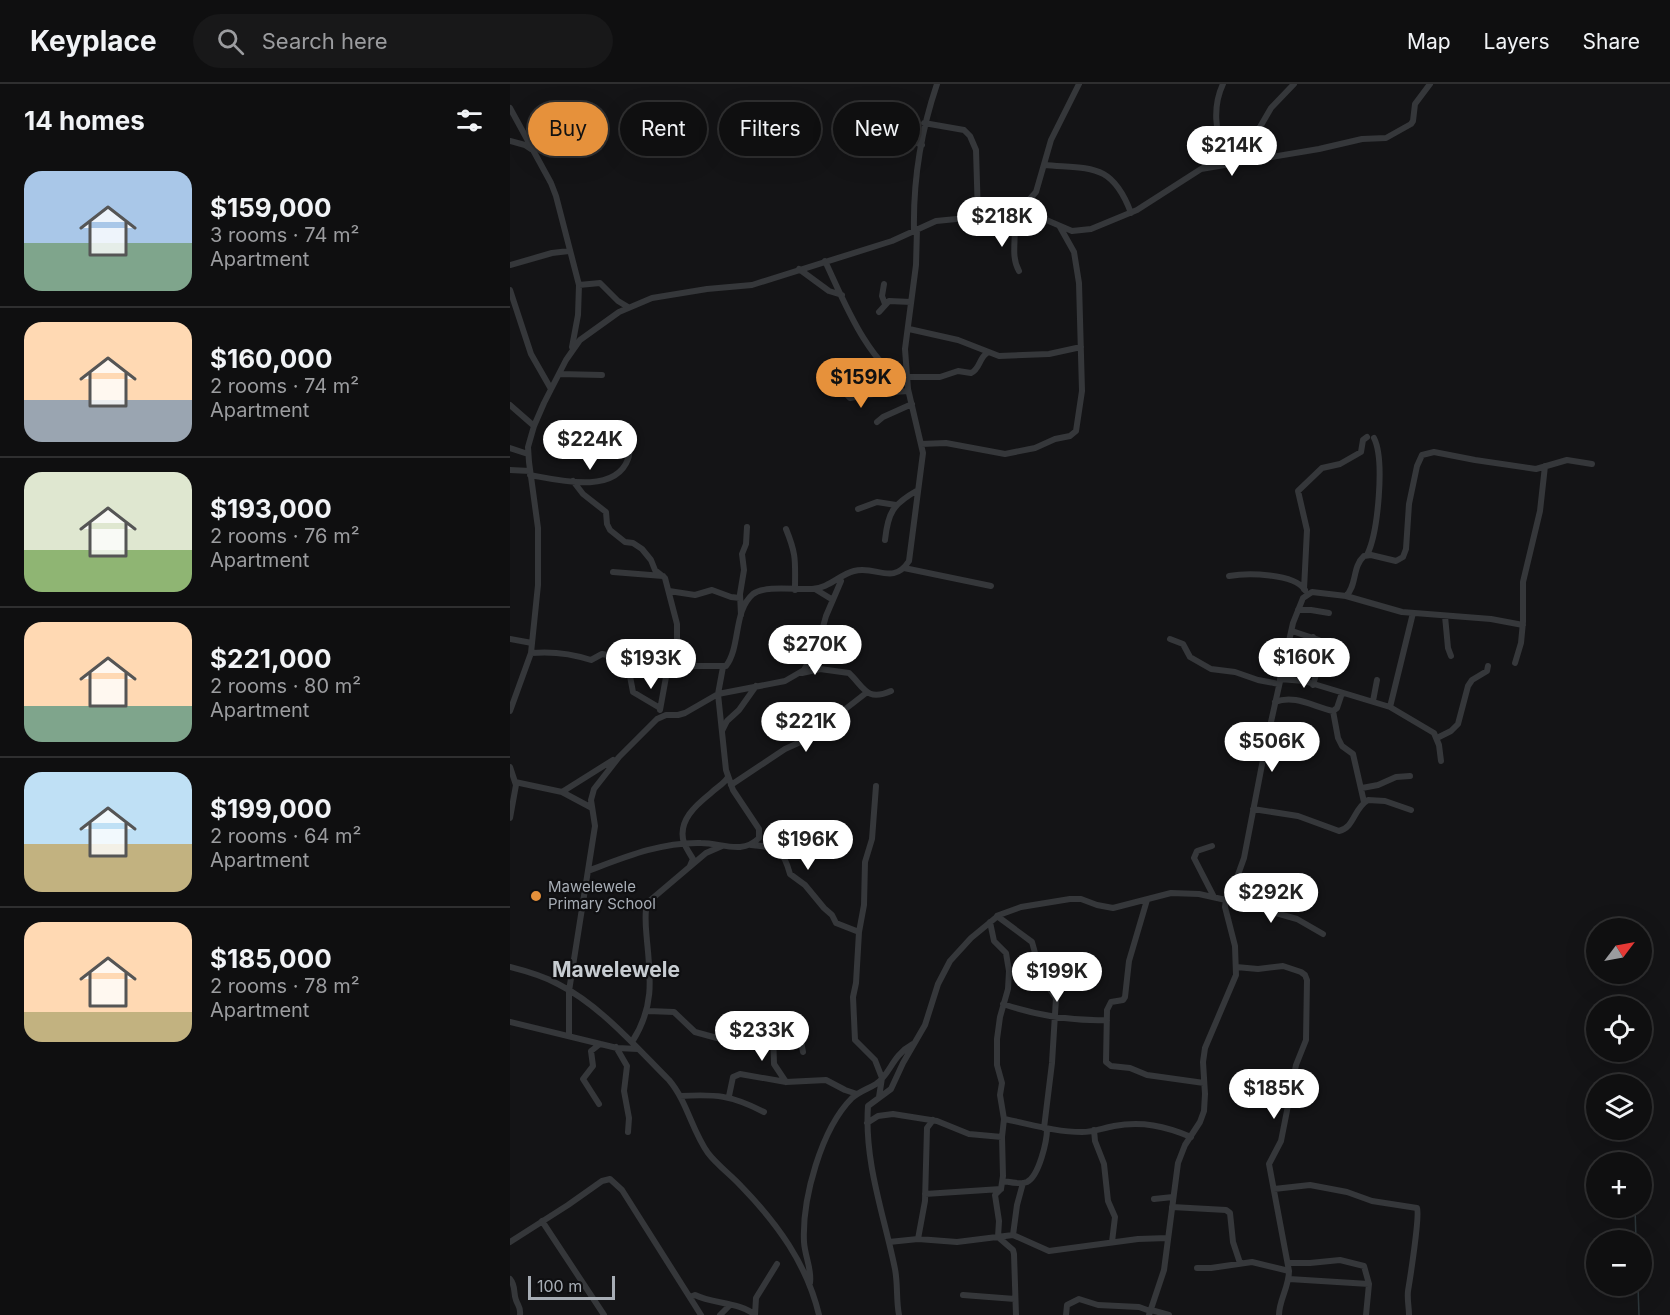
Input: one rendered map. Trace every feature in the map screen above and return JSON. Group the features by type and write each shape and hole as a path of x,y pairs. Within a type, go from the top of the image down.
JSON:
{"street":[{"path":"531,653 555,651 591,660 602,654 677,667 728,666 741,616 749,599 759,590 815,589 828,586 854,571 894,574 904,568 909,561 923,453 908,391 905,349 916,265 914,212 924,123 936,84"},
{"path":"1011,211 1034,196 1051,140 1079,84"},
{"path":"1222,84 1216,119 1220,142 1226,154"},
{"path":"510,711 514,692 531,653 538,585 538,528 528,454 534,426 544,403 572,351 586,334 628,308 652,298 752,285 892,241 936,221 1011,211 1030,213 1072,231 1091,229 1131,213 1226,154 1260,127 1271,108 1294,84"},
{"path":"1202,169 1260,160 1362,139 1386,138 1411,124 1414,104 1430,84"},
{"path":"510,108 528,142"},
{"path":"924,123 964,130 972,140 976,150 978,216"},
{"path":"510,141 528,147"},
{"path":"536,156 551,183 579,285 580,302 572,351"},
{"path":"1044,165 1090,168 1100,172 1110,179 1121,192 1131,213"},
{"path":"1011,211 1015,223 1014,262 1019,271"},
{"path":"921,444 946,443 1005,454 1035,448 1073,434 1077,426 1082,391 1077,268 1074,252 1060,227"},
{"path":"510,265 552,253 569,251"},
{"path":"825,261 871,351 891,372 907,380 932,378 958,371 974,372 981,358 987,353"},
{"path":"799,269 829,291 842,295"},
{"path":"579,285 600,283 628,308"},
{"path":"884,284 882,296 885,304"},
{"path":"511,294 531,354 551,389"},
{"path":"879,312 889,301 912,302"},
{"path":"577,321 586,334"},
{"path":"909,329 958,339 987,353 999,356 1049,354 1081,347"},
{"path":"559,374 602,375"},
{"path":"841,381 845,393 850,398 908,391"},
{"path":"510,399 513,407 534,426"},
{"path":"877,422 912,404"},
{"path":"510,470 573,482 600,483 617,473 629,458 631,431"},
{"path":"1150,1312 1164,1270 1178,1163 1204,1111 1205,1048 1236,975 1235,946 1225,913 1226,899 1242,865 1275,702 1292,631 1306,591 1307,530 1298,491 1322,468 1340,464 1361,452 1363,440 1370,437 1378,457 1378,516 1374,538 1367,555 1358,563 1350,592 1346,596"},
{"path":"510,448 528,454"},
{"path":"1367,555 1396,561 1403,557 1406,549 1407,520 1413,482 1416,466 1422,455 1434,452 1534,468 1567,460 1592,464"},
{"path":"1515,663 1523,625 1523,582 1540,511 1545,466"},
{"path":"573,482 583,494 606,512 610,530 625,542 633,543 642,549 651,560 655,570 663,576 676,617 677,667"},
{"path":"885,540 890,513 896,505 918,490"},
{"path":"858,509 877,502 896,505"},
{"path":"741,616 740,598 744,570 742,554 746,544 747,527"},
{"path":"786,528 795,554 797,568 795,590"},
{"path":"904,568 991,586"},
{"path":"613,572 663,576"},
{"path":"1229,576 1249,574 1292,580 1301,584 1306,591 1346,596 1387,609 1491,619 1523,625"},
{"path":"569,1036 569,991 595,826 591,800 594,789 619,757 657,719 666,715 685,713 718,694 785,681 806,669 832,600 843,578"},
{"path":"815,589 832,600"},
{"path":"669,591 695,595 712,590 740,598"},
{"path":"1298,610 1329,613"},
{"path":"1390,707 1413,613"},
{"path":"1445,616 1451,656"},
{"path":"1292,631 1319,640 1322,651 1313,685"},
{"path":"1289,646 1308,648 1311,646 1313,637"},
{"path":"510,639 532,643"},
{"path":"1170,639 1183,644 1190,657 1211,669 1235,672 1258,680 1293,679 1390,707 1434,733 1442,761"},
{"path":"660,665 664,650 676,642"},
{"path":"631,659 629,671 633,692 660,708"},
{"path":"657,719 668,666"},
{"path":"723,666 718,694 728,777 730,785 759,829 759,838 750,845"},
{"path":"1437,738 1451,732 1458,724 1468,686 1472,680 1487,671 1488,666"},
{"path":"799,674 820,669 849,673 866,693 877,695 891,691"},
{"path":"1373,701 1377,680"},
{"path":"722,733 726,721 739,710 756,686"},
{"path":"730,785 785,749 807,739 866,693"},
{"path":"1333,711 1337,708 1342,693"},
{"path":"1275,702 1283,699 1297,700 1333,711"},
{"path":"1333,711 1338,738 1342,746 1353,754 1364,802"},
{"path":"562,792 619,757"},
{"path":"510,766 515,782 510,818"},
{"path":"1362,788 1378,785 1396,777 1410,776"},
{"path":"690,867 693,859 684,844 682,829 686,819 728,777"},
{"path":"515,782 562,792 592,808"},
{"path":"876,786 872,839 865,862 864,905 858,932 856,983 853,997 855,1040 875,1060 882,1078 879,1097"},
{"path":"1253,809 1298,816 1339,831 1349,826 1356,810 1364,802 1384,801 1411,810"},
{"path":"588,871 638,852 669,844 711,843 740,848 750,845 770,846 782,852 790,874 805,885 824,909 832,915 836,923 858,932"},
{"path":"632,1042 648,1011 650,990 645,921 647,903 706,853 723,846"},
{"path":"1212,846 1197,851 1194,858 1215,897"},
{"path":"899,1315 896,1277 875,1187 867,1124 869,1104 891,1089 925,1025 938,984 950,961 971,938 997,916 1021,907 1080,899 1097,906 1113,908 1172,893 1199,894 1226,899 1298,918 1323,934"},
{"path":"1147,900 1129,961 1125,997 1123,1000 1111,1002 1107,1010 1106,1058 1108,1064 1119,1068 1130,1068 1147,1075 1204,1083"},
{"path":"997,916 1033,944 1042,978 1056,998 1045,1128 1047,1140 1031,1179 1023,1183 1003,1181"},
{"path":"990,922 992,937 1005,950 1009,969 1008,989 1000,1017 997,1049 997,1065 1002,1077 1001,1102 1004,1119 1003,1181 1001,1189 995,1195 999,1221 998,1237"},
{"path":"510,966 548,980 569,991 600,1013 669,1080 680,1096 708,1153 741,1185 787,1240 810,1283 819,1315"},
{"path":"1236,967 1258,969 1283,966 1301,972 1305,975 1306,980 1306,1040 1296,1065 1281,1141 1269,1164 1289,1275 1279,1315"},
{"path":"1004,1004 1028,1011 1080,1020 1107,1020"},
{"path":"648,1011 674,1012 695,1032 717,1038 726,1038 745,1032 772,1032 798,1037 803,1045 803,1052"},
{"path":"510,1022 600,1044 639,1050"},
{"path":"772,1032 774,1064 786,1082"},
{"path":"599,1104 583,1079 593,1066 591,1051 600,1044"},
{"path":"810,1283 811,1273 806,1257 805,1230 811,1183 818,1156 828,1133 847,1104 857,1094 882,1078 898,1054 914,1044"},
{"path":"616,1047 627,1066 624,1091 629,1118 628,1132"},
{"path":"729,1096 733,1077 736,1074 786,1082 826,1080 857,1094"},
{"path":"680,1096 711,1094 729,1096 764,1112"},
{"path":"867,1124 878,1116 890,1114 933,1120 969,1134 1002,1137"},
{"path":"1004,1119 1045,1128 1081,1132 1126,1124 1152,1124 1165,1126 1191,1137"},
{"path":"918,1239 925,1194 927,1128 933,1120"},
{"path":"1094,1130 1095,1141 1104,1164 1108,1201 1115,1217 1112,1242"},
{"path":"510,1242 602,1181 613,1181 622,1190 701,1315"},
{"path":"1013,1235 1023,1183"},
{"path":"1274,1189 1310,1185 1347,1192 1372,1201 1417,1208 1419,1214 1408,1293 1409,1315"},
{"path":"925,1194 1001,1189"},
{"path":"1154,1199 1173,1197"},
{"path":"1172,1206 1228,1211 1231,1215 1233,1242 1240,1263"},
{"path":"542,1221 604,1315"},
{"path":"888,1242 918,1239 957,1242 1013,1235 1049,1251 1112,1242 1168,1238"},
{"path":"998,1237 1013,1250 1014,1254 1016,1315"},
{"path":"1288,1263 1332,1260 1358,1264 1366,1268 1369,1284 1366,1315"},
{"path":"1197,1268 1258,1262 1289,1275 1369,1284"},
{"path":"690,1297 695,1295 753,1314 756,1298 777,1264"},
{"path":"510,1279 515,1287 515,1298 521,1308 520,1315"},
{"path":"963,1295 1015,1299"},
{"path":"1066,1315 1069,1303 1079,1299 1098,1305 1139,1307 1150,1312 1169,1315"},
{"path":"720,1315 730,1305"}],"waterway":[{"path":"1635,1218 1636,1230"},
{"path":"1638,1296 1639,1315"}],"place":[{"name":"Mawelewele Primary School","path":"536,896"}],"district":[{"name":"Mawelewele","path":"616,970"}]}
